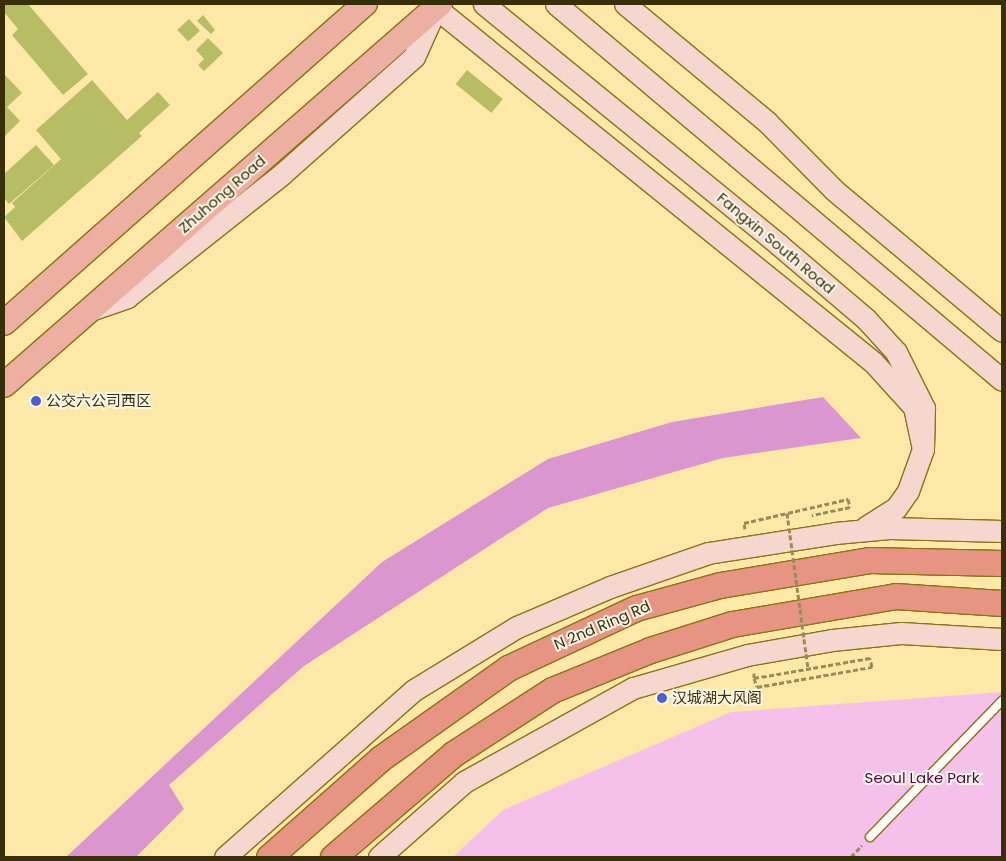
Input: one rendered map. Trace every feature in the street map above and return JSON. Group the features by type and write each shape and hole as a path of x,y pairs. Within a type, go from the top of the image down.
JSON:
{"highway":[{"name":"N 2nd Ring Rd","path":"269,857 381,758 508,668 636,608 720,585 870,560 1002,563"},
{"path":"333,857 453,754 552,690 650,650 732,624 895,596 1002,603"}],"main road":[{"path":"4,323 364,4"},
{"name":"Fangxin South Road","path":"484,4 866,319 896,352 917,387 924,408 923,448 908,491 896,508 857,531"},
{"path":"556,4 1002,380"},
{"path":"625,4 760,116 834,190 1002,332"},
{"path":"438,6 872,362 914,407 923,448"},
{"name":"Zhuhong Road","path":"4,385 438,6"},
{"path":"225,857 414,690 517,627 610,587 708,553 857,531 1002,531"},
{"path":"379,857 464,782 633,688 750,655 901,633 1002,639"}],"lane":[{"path":"870,837 1002,701"}],"path":[{"path":"744,524 848,499 850,507 803,517"},
{"path":"787,513 808,668"},
{"path":"750,655 754,678 757,687 872,667 870,658 754,678"},
{"path":"744,857 750,857"}],"green space":[{"name":"Seoul Lake Park","path":"1002,692 1002,857 453,857 503,810 731,712"}],"shaded area":[{"path":"823,397 861,438 723,458 548,508 304,666 169,785 184,809 136,857 66,857 382,562 548,459 672,422"}],"building":[{"path":"4,4 28,4 88,74 63,95 12,35 18,29 4,12"},
{"path":"203,15 215,30 211,34 197,21"},
{"path":"189,19 200,31 188,42 177,30"},
{"path":"208,38 223,53 204,71 198,65 204,59 196,50"},
{"path":"467,70 503,99 491,113 456,84"},
{"path":"4,74 22,93 7,107 20,121 4,137"},
{"path":"92,80 127,120 158,92 170,105 139,133 142,136 22,241 4,217 15,207 12,203 61,159 36,130"},
{"path":"36,145 54,165 9,204 4,198 4,174"}],"place":[{"name":"公交六公司西区","path":"36,401"},
{"name":"汉城湖大风阁","path":"662,698"}]}
